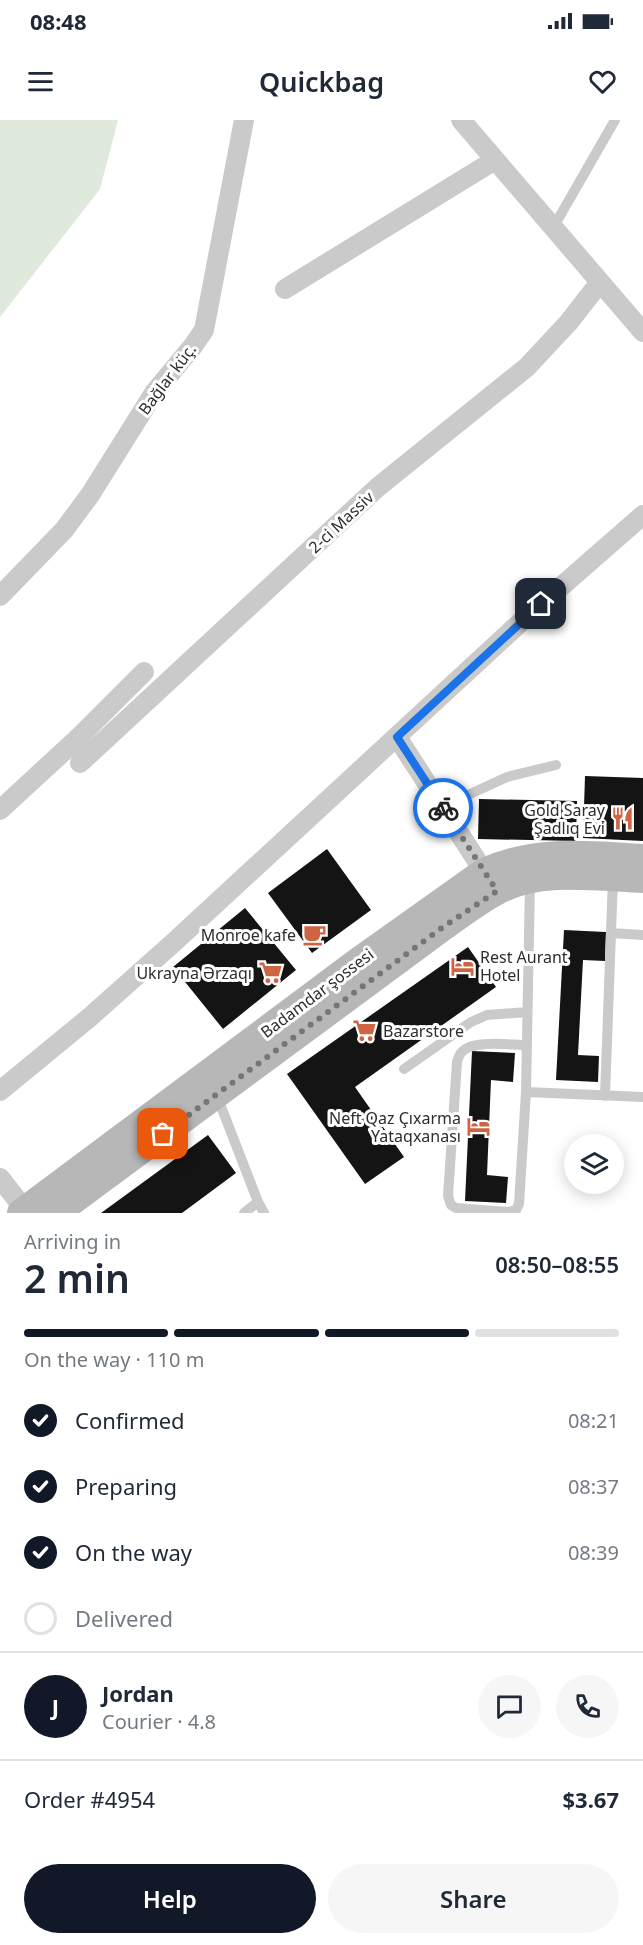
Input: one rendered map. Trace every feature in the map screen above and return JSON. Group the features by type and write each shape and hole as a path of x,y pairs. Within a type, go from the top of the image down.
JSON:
{"main road":[{"name":"Badamdar şossesi","path":"56,1213 443,927 490,882 504,863 544,855 566,854 643,858"},
{"name":"Badamdar şossesi","path":"23,1211 356,963 490,882 549,877 643,879"}],"street":[{"name":"Bağlar küç.","path":"0,597 64,530 90,495 154,393 204,330 244,120"},
{"path":"460,120 643,332"},
{"path":"285,289 495,160"},
{"name":"2-ci Massiv","path":"80,763 378,488 527,367 569,321 600,282"},
{"path":"0,1091 90,1017 172,944 524,619 643,515"},
{"path":"0,810 77,739 144,672"},
{"path":"397,737 490,882"},
{"path":"0,1178 23,1211"}],"lane":[{"path":"554,228 615,120"},
{"path":"442,807 507,777 556,765"},
{"path":"605,1096 613,878"},
{"path":"527,1045 480,1044 471,1045 461,1052 457,1062 448,1197 451,1205 456,1208 508,1212 516,1210 519,1204 526,1092 527,1045 527,1012 530,880"},
{"path":"611,933 643,935"},
{"path":"404,1069 471,1022 487,1015 527,1012"},
{"path":"526,1092 643,1097"},
{"path":"216,1095 264,1213"},
{"path":"244,1213 258,1202"}],"shaded area":[{"path":"0,120 118,120 100,189 0,317"}],"building":[{"path":"585,776 643,778 643,841 583,838"},
{"path":"479,799 577,801 576,841 478,839"},
{"path":"327,849 371,910 312,953 268,893"},
{"path":"245,908 296,970 223,1029 173,967"},
{"path":"564,930 606,932 605,961 583,960 578,1055 599,1056 598,1082 556,1080"},
{"path":"468,947 496,987 355,1087 404,1157 365,1184 287,1074"},
{"path":"472,1051 515,1053 513,1082 491,1080 487,1175 508,1177 506,1203 465,1201"},
{"path":"208,1135 236,1173 182,1213 101,1213"}],"way so far":[{"path":"163,1134 443,927 497,891 443,808"}],"place":[{"name":"Gold Saray Şadlıq Evi","path":"623,819"},
{"name":"Monroe kafe","path":"314,935"},
{"name":"Rest Aurant Hotel","path":"462,966"},
{"name":"Ukrayna Ərzaqı","path":"270,973"},
{"name":"Bazarstore","path":"365,1031"},
{"name":"Neft Qaz Çıxarma Yataqxanası","path":"479,1127"}],"route":[{"path":"443,808 397,737 541,604"}]}
